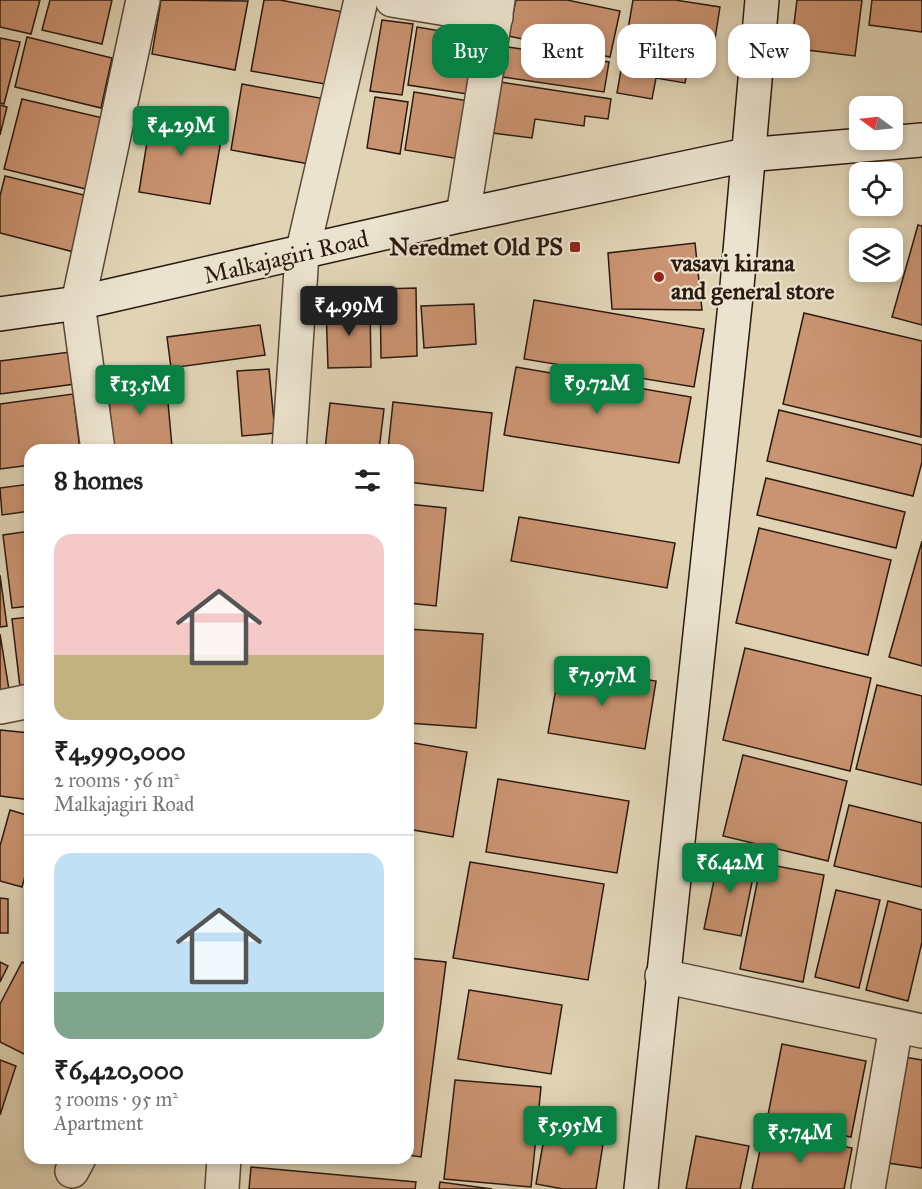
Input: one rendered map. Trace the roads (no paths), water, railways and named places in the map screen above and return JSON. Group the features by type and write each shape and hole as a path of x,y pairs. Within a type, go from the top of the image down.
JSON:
{"street":[{"path":"97,444 78,303 143,0"},
{"path":"288,444 302,254 361,0"},
{"path":"392,0 497,8 463,215"},
{"path":"641,1189 736,298 746,155 762,0"},
{"name":"Malkajagiri Road","path":"0,314 78,303 302,254 463,215 746,155 922,140"},
{"path":"0,707 24,702"},
{"path":"662,976 909,1028 868,1189"},
{"path":"222,1189 224,1164"}],"place":[{"name":"Neredmet Old PS","path":"575,247"},
{"name":"vasavi kirana and general store","path":"659,277"}]}
